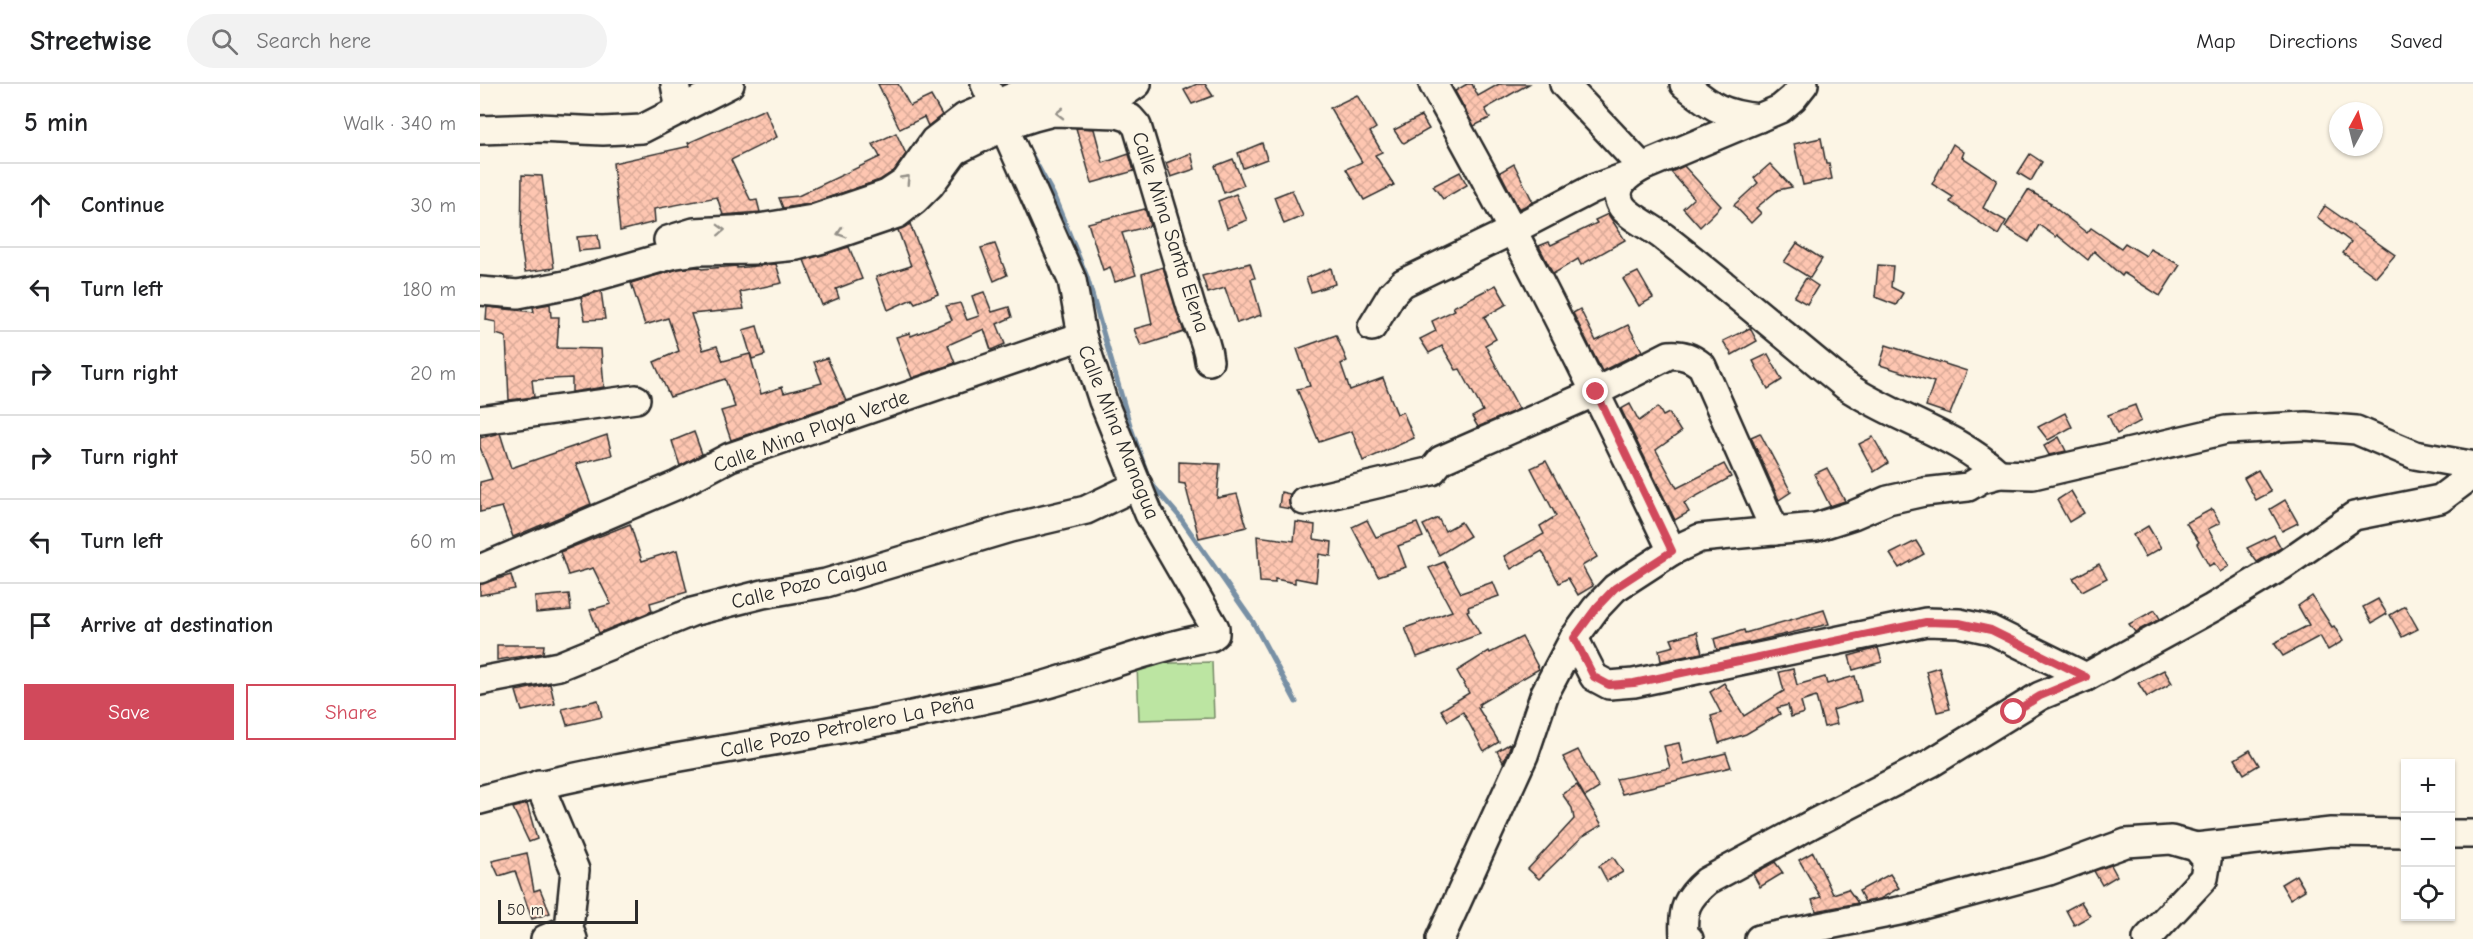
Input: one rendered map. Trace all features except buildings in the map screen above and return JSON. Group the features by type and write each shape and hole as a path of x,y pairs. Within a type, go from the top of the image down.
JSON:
{"street":[{"path":"480,130 642,129 678,97 730,84"},
{"path":"480,277 518,279 567,270 694,232 753,230 813,219 887,194 905,182 934,141 965,117 1036,90 1120,96 1137,84"},
{"path":"1433,84 1596,392 1672,551"},
{"path":"1564,84 1633,172"},
{"path":"1684,84 1705,102 1731,115 1759,118"},
{"path":"1372,327 1392,294 1403,284 1592,189 1780,109 1804,84"},
{"path":"480,291 518,294 570,284 675,254 797,246 897,214 915,201 930,185 955,151 971,140 994,105"},
{"name":"Calle Mina Santa Elena","path":"994,105 1053,112 1118,114 1130,118 1137,126 1191,307 1199,330 1208,343 1209,360"},
{"name":"Calle Mina Managua","path":"994,105 1072,280 1082,336 1103,401 1149,513 1215,628 1215,634 1211,637"},
{"path":"1633,172 1619,186 1618,197 1622,208 1664,236 1846,386 1867,400 1980,456 1999,474"},
{"name":"Calle Mina Playa Verde","path":"480,570 677,485 730,457 1082,336"},
{"path":"1304,501 1432,471 1441,460 1596,392 1669,355 1680,354 1692,358 1702,366 1775,531"},
{"path":"480,420 636,399"},
{"path":"1440,939 1524,755 1545,693 1574,638 1596,608 1615,588 1672,551 1700,538 1816,526 1888,501 1924,492 1968,487 1981,479 1999,474 2033,475 2226,430 2306,426 2356,430 2415,455 2470,465 2464,481 2440,499 2354,516 2282,566 2212,608 2086,677 2040,696 1931,763 1707,881 1692,893 1685,906 1684,936 1689,939"},
{"name":"Calle Pozo Caigua","path":"480,681 559,666 692,612 763,594 826,584 1010,528 1086,510 1138,485"},
{"path":"1574,638 1594,677 1609,685 1634,683 1926,622 1959,623 1991,630 2086,677"},
{"name":"Calle Pozo Petrolero La Peña","path":"480,800 539,784 950,706 1041,686 1173,644 1211,637"},
{"path":"539,784 575,870 563,936"},
{"path":"1759,939 1904,910 2049,871 2127,843 2171,840 2196,847 2331,832 2401,833"},
{"path":"2455,834 2473,834"},
{"path":"2147,939 2204,878 2207,860 2196,847"}],"green space":[{"path":"1212,662 1214,718 1139,720 1137,664"}],"waterway":[{"path":"1029,150 1053,194 1087,277 1130,425 1150,482 1179,516 1253,622 1296,702"}],"route":[{"path":"1596,392 1672,551 1615,588 1596,608 1574,638 1594,677 1609,685 1634,683 1926,622 1959,623 1991,630 2086,677 2040,696 2014,712"}]}
